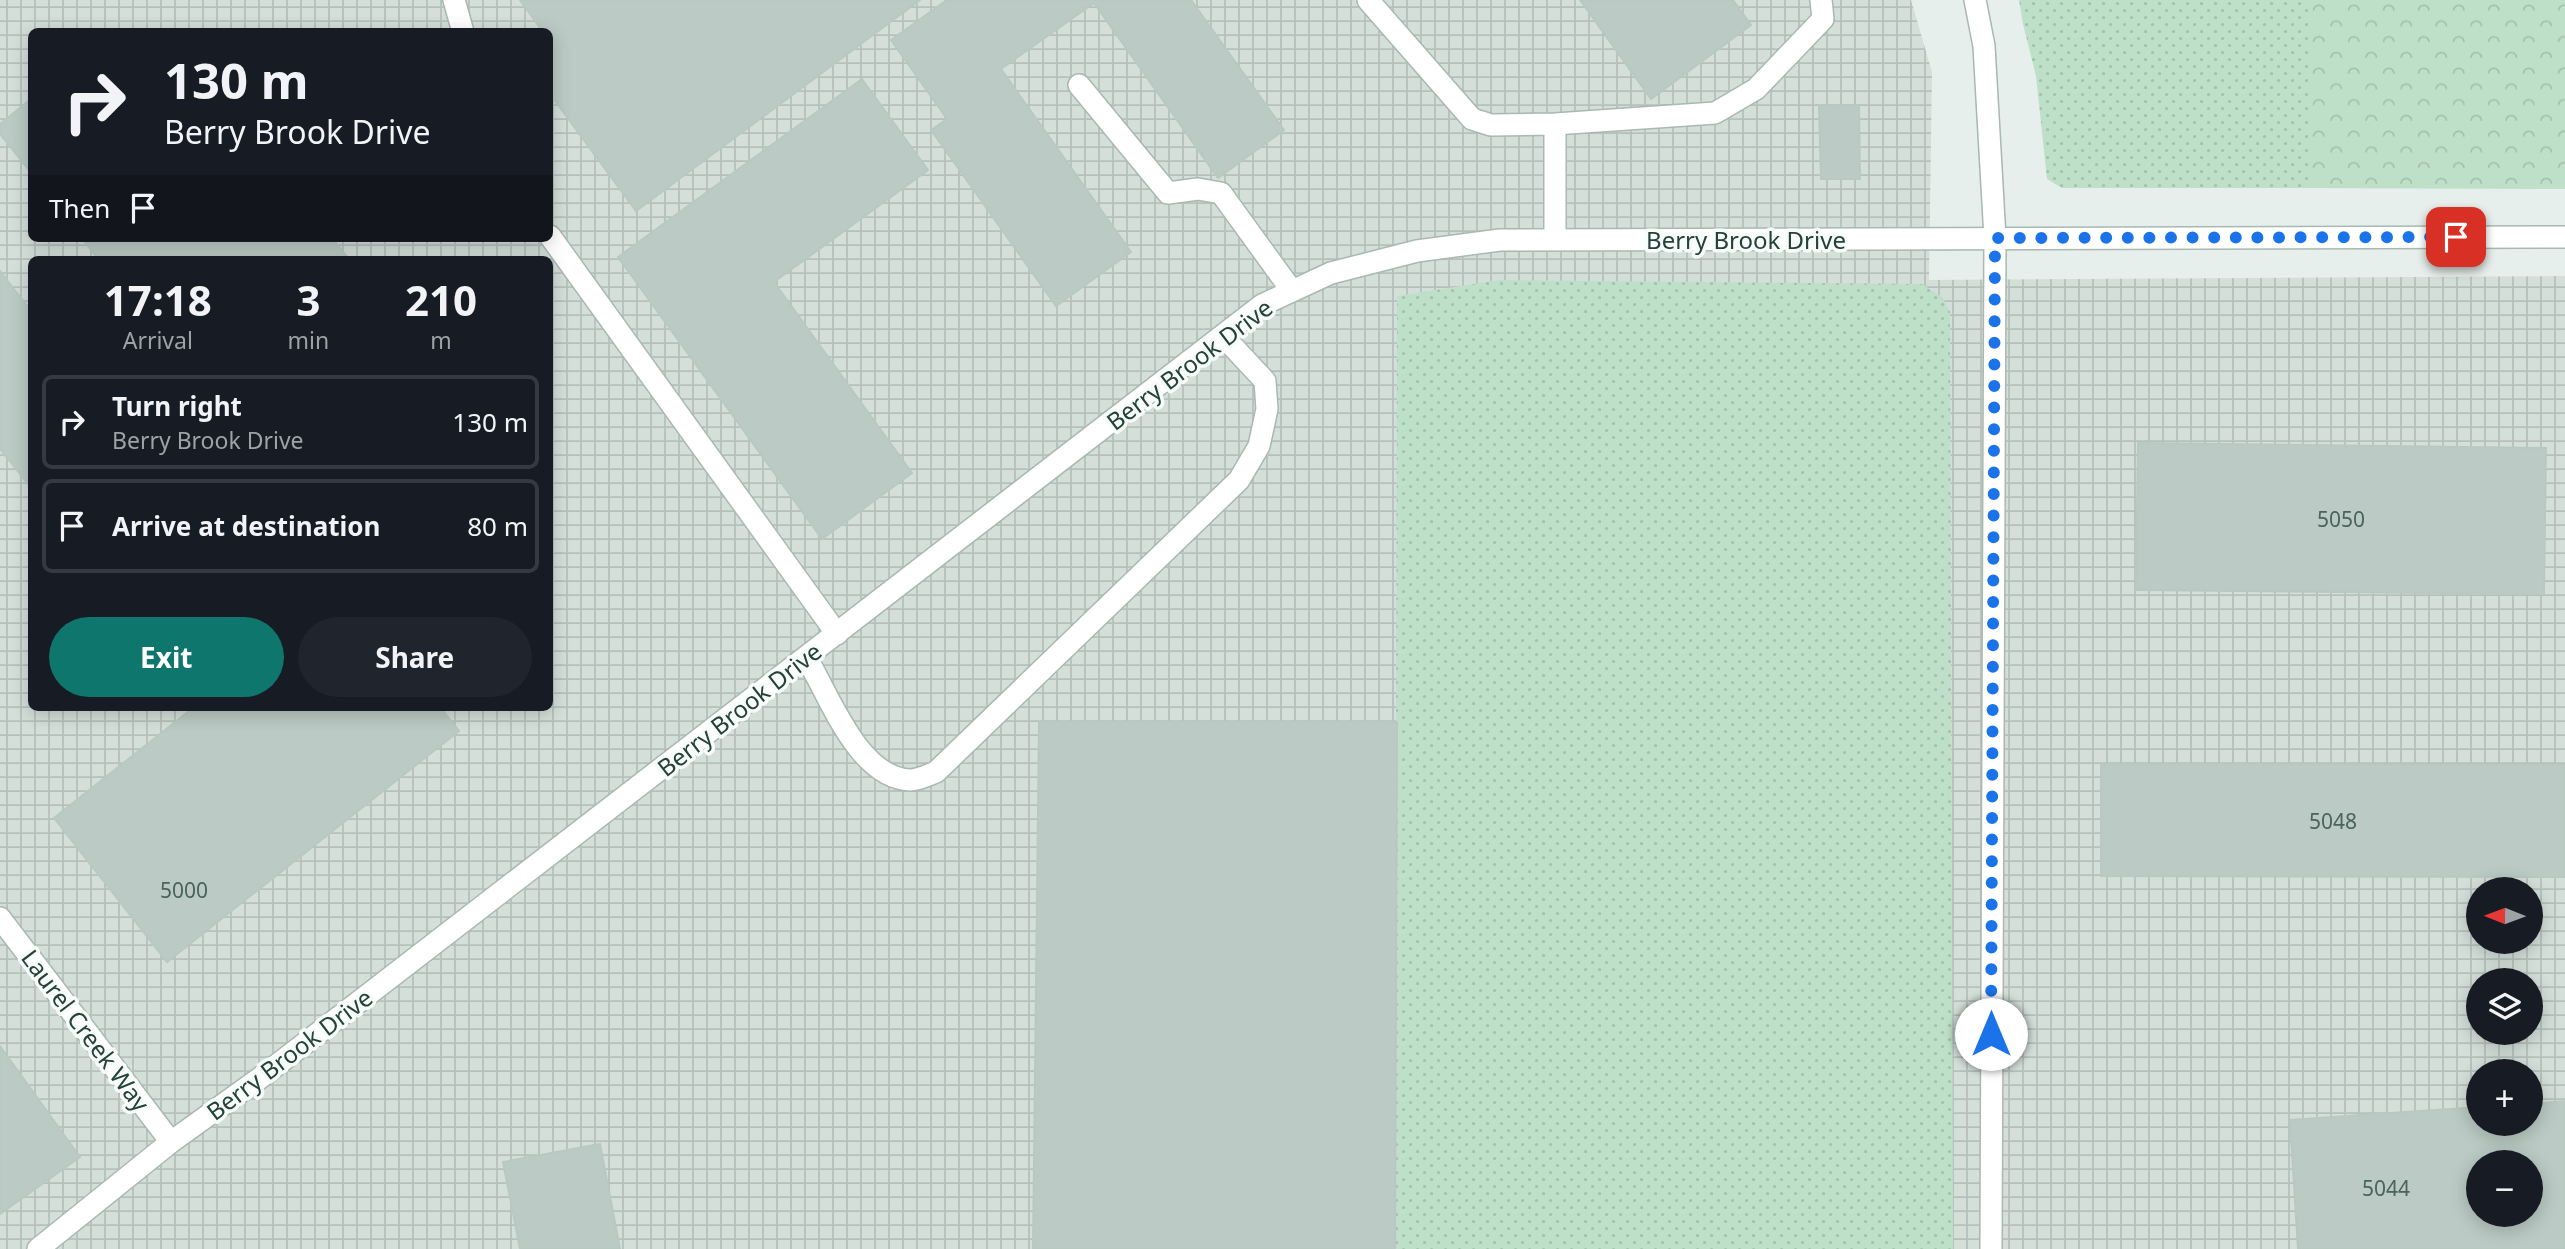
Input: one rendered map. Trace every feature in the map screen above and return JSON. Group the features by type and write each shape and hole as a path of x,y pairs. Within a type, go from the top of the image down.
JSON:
{"street":[{"path":"454,0 462,28"},
{"path":"1368,0 1472,119 1491,125 1555,124 1715,113 1756,89 1823,19 1821,0"},
{"path":"1975,0 1984,46 1995,238 1991,1249"},
{"path":"1079,85 1168,193 1198,189 1221,193 1292,291"},
{"path":"1555,124 1555,239"},
{"name":"Berry Brook Drive","path":"38,1249 171,1142 271,1070 1262,305 1331,273 1417,251 1500,240 2565,237"},
{"path":"553,240 837,634"},
{"path":"807,657 850,736 876,767 895,778 913,781 936,772 1238,480 1259,446 1267,409 1265,381 1223,336"},
{"name":"Laurel Creek Way","path":"0,918 171,1142"}],"shaded area":[{"path":"0,0 1911,0 1932,72 1929,280 2565,276 2565,1249 0,1249"}],"green space":[{"path":"2019,0 2308,0 2308,188 2062,188 2047,179 2036,76"},
{"path":"2308,0 2565,0 2565,189 2308,188"},
{"path":"1500,280 1922,284 1942,297 1950,312 1953,1249 1395,1249 1397,296"}],"building":[{"path":"520,0 920,0 636,211 553,98 553,51 556,49 553,44 553,28 540,28"},
{"path":"947,0 1191,0 1284,130 1218,178 1094,3 1001,69 1131,252 1056,306 931,130 947,119 891,40"},
{"path":"1580,0 1733,0 1751,25 1651,99"},
{"path":"862,79 928,170 774,282 912,473 822,539 618,257"},
{"path":"28,101 28,169 0,134 0,124"},
{"path":"1859,105 1860,179 1821,179 1819,106"},
{"path":"85,242 335,242 347,256 96,256"},
{"path":"0,271 28,307 28,484 0,449"},
{"path":"2138,443 2546,448 2544,594 2136,590"},
{"path":"189,711 443,711 459,731 167,962 54,818"},
{"path":"1039,722 1397,722 1395,1249 1033,1249"},
{"path":"2101,764 2565,765 2565,877 2101,876"},
{"path":"0,1046 80,1157 0,1214"},
{"path":"2565,1101 2565,1249 2298,1249 2290,1120 2466,1108 2466,1136 2543,1136 2543,1103"},
{"path":"600,1144 620,1249 520,1249 503,1162"}],"route":[{"path":"1991,1034 1995,238 2456,237"}]}
